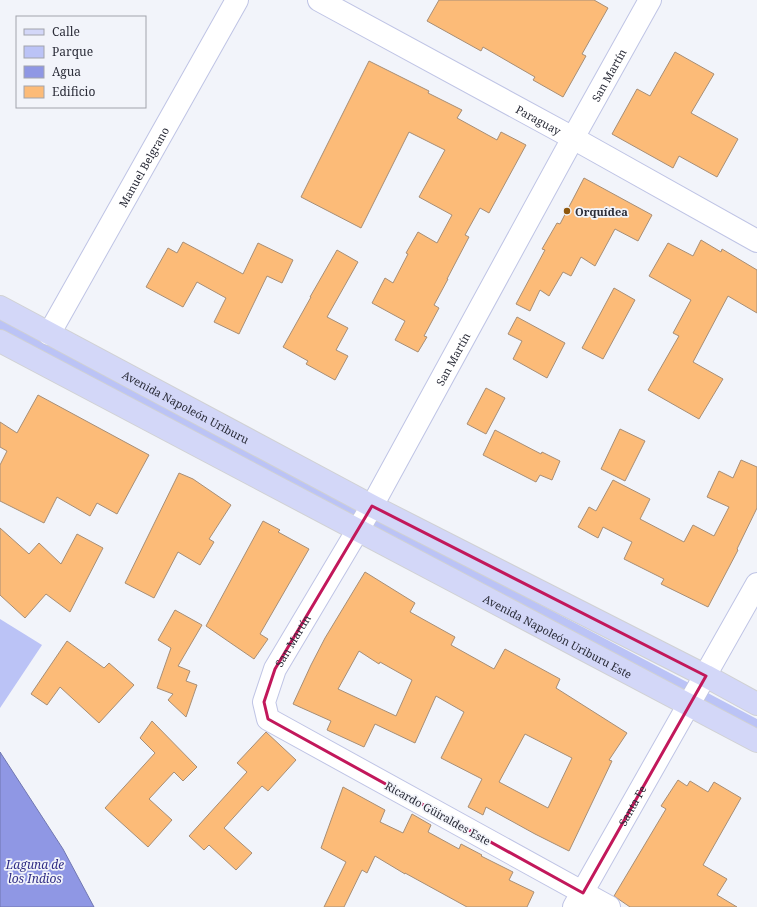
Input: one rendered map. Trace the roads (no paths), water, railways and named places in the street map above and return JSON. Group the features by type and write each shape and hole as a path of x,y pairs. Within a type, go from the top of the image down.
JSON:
{"main road":[{"name":"Avenida Napoleón Uriburu","path":"0,307 372,506"},
{"path":"0,341 358,530"},
{"path":"372,506 706,676 757,704"},
{"name":"Avenida Napoleón Uriburu Este","path":"358,530 690,704 757,741"}],"street":[{"name":"Manuel Belgrano","path":"49,334 237,0"},
{"name":"Paraguay","path":"319,0 573,138 757,241"},
{"name":"San Martín","path":"268,719 264,702 275,669 372,506 650,0"},
{"name":"Santa Fe","path":"579,900 757,584"},
{"name":"Ricardo Güiraldes Este","path":"268,719 579,900 609,907"}],"water":[{"name":"Laguna de los Indios","path":"0,752 63,849 94,907 0,907"}],"place":[{"name":"Orquídea","path":"567,211"}]}
